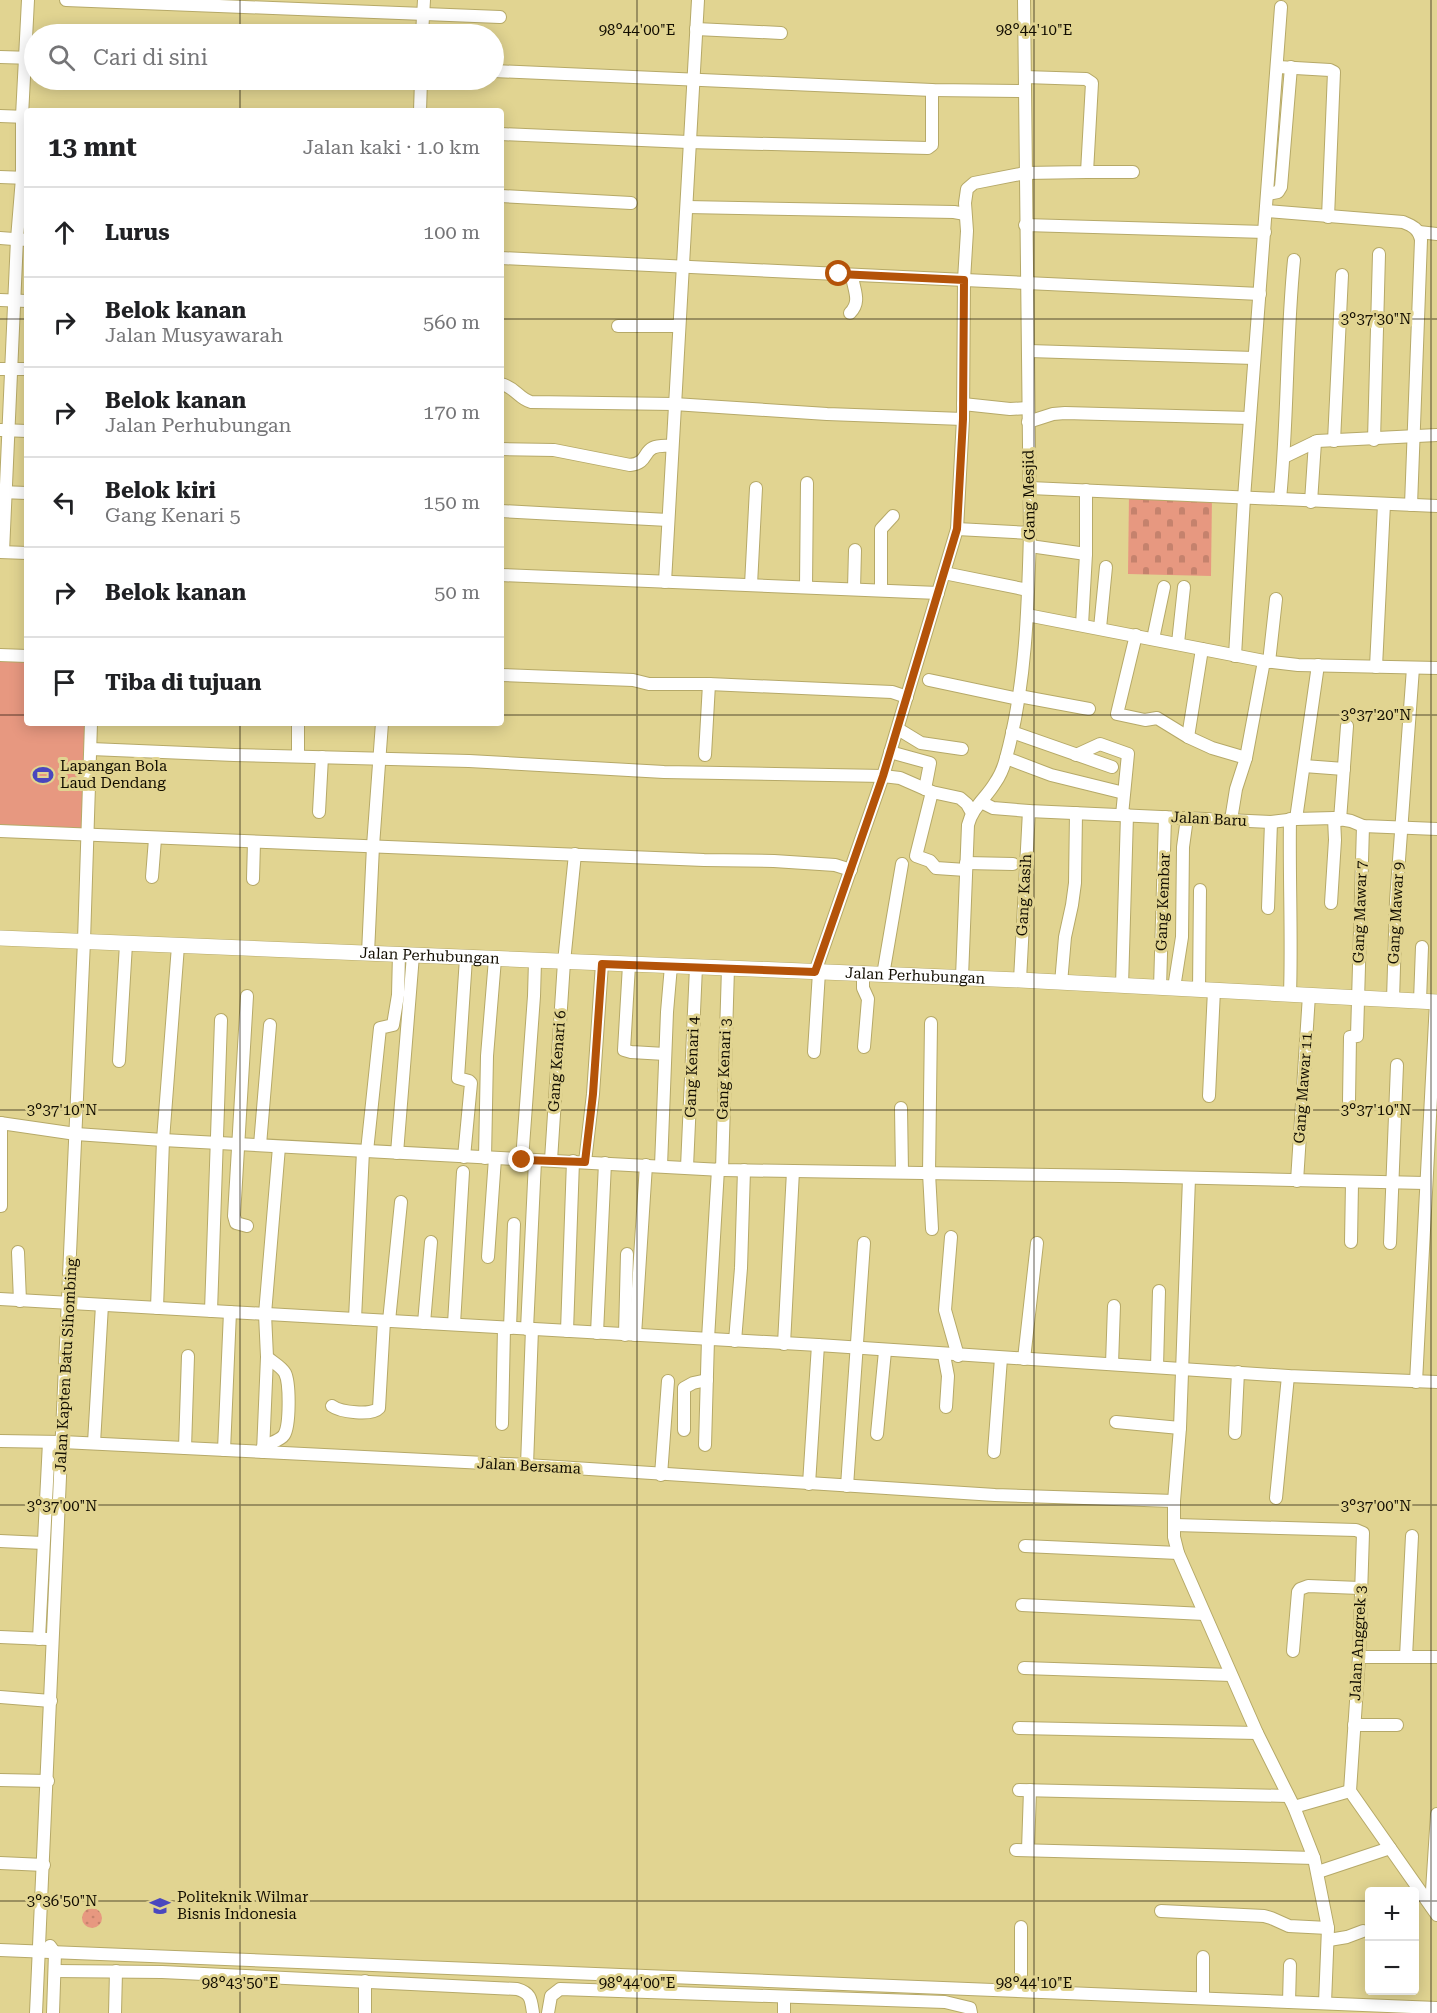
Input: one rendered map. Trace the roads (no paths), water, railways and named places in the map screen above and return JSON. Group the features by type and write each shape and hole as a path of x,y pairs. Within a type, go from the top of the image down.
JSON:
{"main road":[{"name":"Jalan Perhubungan","path":"0,938 863,975 962,977 1431,1002"}],"street":[{"path":"28,0 29,24"},
{"path":"66,0 500,16"},
{"path":"422,24 424,0"},
{"path":"665,582 687,207 688,142 698,0"},
{"name":"Gang Mesjid","path":"962,977 968,825 972,813 995,783 1006,758 1019,697 1027,615 1030,488 1024,0"},
{"path":"1235,656 1244,498 1281,7"},
{"path":"696,29 781,33"},
{"path":"0,57 24,58"},
{"path":"1278,67 1334,72 1328,217"},
{"path":"1268,194 1278,192 1281,187 1291,67"},
{"path":"504,71 1025,92"},
{"path":"1024,77 1086,79 1092,83 1087,172"},
{"path":"26,108 27,90"},
{"path":"420,108 421,90"},
{"path":"504,134 688,142 929,148 932,145 932,90"},
{"path":"0,116 24,117"},
{"path":"814,1052 817,972 898,729 957,529 963,419 965,194 969,186 974,183 1025,173 1133,172"},
{"path":"0,177 24,178"},
{"path":"504,196 631,203"},
{"path":"24,198 21,300 6,369 1,552 24,553"},
{"path":"687,207 965,214"},
{"path":"1266,212 1377,218 1403,222 1419,232 1421,240 1411,505"},
{"path":"1025,225 1265,232"},
{"path":"1419,232 1437,234"},
{"path":"0,238 22,239"},
{"path":"1374,440 1379,254"},
{"path":"504,258 1260,294"},
{"path":"1280,499 1284,457 1289,307 1294,260"},
{"path":"850,312 856,300 852,275"},
{"path":"1334,441 1342,275"},
{"path":"0,300 21,300"},
{"path":"618,326 679,326"},
{"path":"1029,351 1254,358"},
{"path":"6,369 24,369"},
{"path":"504,385 512,387 525,401 531,402 674,404 963,419"},
{"path":"963,404 1010,409 1028,408"},
{"path":"1028,422 1053,414 1065,413 1250,418"},
{"path":"4,430 24,431"},
{"path":"1284,457 1315,442 1437,435"},
{"path":"1311,502 1315,442"},
{"path":"504,448 554,450 630,465 641,462 652,447 672,446"},
{"path":"806,587 807,483"},
{"path":"751,585 756,488"},
{"path":"1030,488 1437,506"},
{"path":"1082,625 1086,554 1086,490"},
{"path":"2,492 24,493"},
{"path":"1376,667 1384,504"},
{"path":"504,511 668,520"},
{"path":"881,590 881,532 884,524 893,516"},
{"path":"957,529 1030,533"},
{"path":"1030,546 1086,554"},
{"path":"854,589 855,550"},
{"path":"1100,628 1106,567"},
{"path":"944,573 1028,590"},
{"path":"504,575 938,593"},
{"path":"1153,639 1164,587"},
{"path":"1178,644 1184,587"},
{"path":"1231,820 1266,661 1276,599"},
{"path":"1027,615 1266,661 1318,665 1437,668"},
{"path":"1136,636 1117,714 1145,720 1157,718 1188,737 1212,748 1246,758"},
{"path":"1188,737 1202,649"},
{"path":"0,655 24,656"},
{"path":"1290,994 1292,943 1289,893 1293,819 1304,766 1318,665"},
{"name":"Gang Mawar 9","path":"1393,1000 1401,827 1413,668"},
{"path":"504,675 633,680 650,684 709,684 892,692 907,697"},
{"path":"929,680 1089,710"},
{"path":"705,755 709,684"},
{"name":"Jalan Kapten Batu Sihombing","path":"36,2013 69,1304 91,726"},
{"path":"298,726 298,756"},
{"path":"368,953 382,726"},
{"path":"1331,903 1347,726"},
{"path":"898,729 921,743 962,749"},
{"path":"1012,732 1112,767"},
{"path":"1076,755 1100,744 1128,754 1124,793 1122,986"},
{"path":"91,749 380,758 664,772 883,776 900,778 928,791 960,798 972,813"},
{"path":"890,752 930,763 928,791 916,856 930,861 936,868 1012,864"},
{"path":"319,812 322,757"},
{"path":"1006,758 1058,777 1124,793"},
{"path":"1304,766 1344,769"},
{"name":"Jalan Baru","path":"981,802 993,808 1029,811 1271,822 1293,819 1337,819 1363,826 1437,829"},
{"name":"Gang Kasih","path":"1020,980 1029,811"},
{"path":"1061,982 1065,937 1075,883 1077,813"},
{"name":"Gang Kembar","path":"1165,817 1167,988"},
{"path":"1167,988 1182,937 1183,847 1187,818"},
{"path":"1268,908 1271,822"},
{"name":"Gang Mawar 7","path":"1349,1101 1350,1037 1357,1036 1363,826"},
{"path":"0,831 155,839 774,861 835,865 851,870"},
{"path":"152,878 155,839"},
{"path":"253,879 254,842"},
{"name":"Gang Kenari 6","path":"551,1160 564,962 575,854"},
{"path":"883,975 902,864"},
{"path":"1199,990 1200,890"},
{"path":"119,1061 126,944"},
{"path":"158,1308 163,1140 178,946"},
{"path":"1416,1382 1431,1002 1422,947"},
{"path":"355,1319 365,1151 380,1028 393,1026 406,955"},
{"path":"397,1153 406,955"},
{"path":"464,1157 471,1083 458,1078 466,958"},
{"path":"488,1257 490,1158 487,1056 495,959"},
{"path":"527,1466 530,1329 528,1160 535,961"},
{"path":"567,1331 579,1162 593,1094 602,964"},
{"path":"629,965 624,1050 665,1054"},
{"path":"661,1166 671,966"},
{"name":"Gang Kenari 4","path":"687,1167 696,967"},
{"name":"Gang Kenari 3","path":"705,1445 706,1380 720,1169 728,968"},
{"path":"863,975 863,988 868,999 864,1047"},
{"path":"1209,1096 1215,990"},
{"name":"Gang Mawar 11","path":"1297,1181 1310,995"},
{"path":"247,996 234,1216 236,1223 247,1226"},
{"path":"211,1311 221,1020"},
{"path":"932,1023 929,1173 932,1229"},
{"path":"260,1145 270,1025"},
{"path":"1390,1243 1397,1065"},
{"path":"893,1172 901,1108"},
{"path":"1,1206 1,1123 76,1134 163,1140 720,1169 1425,1184"},
{"path":"263,1450 267,1357 265,1314 279,1147"},
{"path":"597,1333 605,1163"},
{"path":"630,1335 646,1165"},
{"path":"735,1341 741,1268 744,1170"},
{"path":"784,1344 793,1171"},
{"path":"453,1324 463,1172"},
{"path":"1189,1178 1174,1537 1178,1553 1204,1614 1257,1733 1291,1802 1314,1858 1329,1934 1325,2003"},
{"path":"1351,1242 1352,1183"},
{"path":"332,1406 340,1411 373,1412 380,1408 386,1321 401,1202"},
{"path":"502,1424 514,1224"},
{"path":"946,1407 948,1374 945,1368 951,1355 945,1310 951,1237"},
{"path":"424,1323 431,1242"},
{"path":"847,1486 864,1243"},
{"path":"1024,1359 1037,1243"},
{"path":"18,1252 20,1301"},
{"path":"627,1254 630,1335"},
{"path":"1156,1367 1159,1291"},
{"path":"0,1299 708,1339 1288,1376 1437,1382"},
{"path":"94,1443 102,1305"},
{"path":"1112,1364 1114,1306"},
{"path":"224,1450 230,1312"},
{"path":"809,1484 818,1346"},
{"path":"877,1434 885,1351"},
{"path":"185,1448 188,1356"},
{"path":"263,1450 285,1433 288,1415 288,1388 285,1373 267,1357"},
{"path":"994,1452 1001,1358"},
{"path":"1235,1433 1238,1372"},
{"path":"1276,1498 1288,1376"},
{"path":"684,1430 684,1388 706,1380"},
{"path":"661,1475 668,1381"},
{"path":"1116,1422 1180,1428"},
{"name":"Jalan Bersama","path":"0,1441 263,1450 995,1495 1174,1502"},
{"path":"39,1639 49,1442"},
{"name":"Jalan Anggrek 3","path":"1175,1525 1359,1530 1364,1535 1350,1791"},
{"path":"1406,1657 1412,1536"},
{"path":"0,1541 43,1543"},
{"path":"1025,1546 1178,1553"},
{"path":"1293,1650 1300,1589 1308,1586 1360,1588"},
{"path":"1022,1605 1204,1614"},
{"path":"0,1637 54,1639"},
{"path":"1359,1656 1437,1657"},
{"path":"1024,1668 1231,1675"},
{"path":"0,1697 51,1701"},
{"path":"1354,1725 1397,1725"},
{"path":"1019,1728 1257,1733"},
{"path":"0,1780 48,1782"},
{"path":"1314,1858 1022,1850 1024,1790 1291,1802 1350,1791 1434,1911"},
{"path":"1434,1911 1437,1814"},
{"path":"1318,1872 1390,1848"},
{"path":"0,1863 44,1865"},
{"path":"1161,1911 1264,1916 1289,1926 1347,1938 1363,1931"},
{"path":"1021,1927 1021,1991"},
{"path":"41,1933 55,1953 53,2013"},
{"path":"0,1950 1325,2003 1370,2009 1437,2008"},
{"path":"1203,1957 1203,1998"},
{"path":"1289,2002 1290,1965"},
{"path":"55,1971 162,1971 517,1989 526,1992 531,1997 533,2013"},
{"path":"115,2013 116,1971"},
{"path":"365,1982 365,2013"},
{"path":"548,2013 551,1996 561,1989 945,2002 970,2008 971,2013"},
{"path":"784,1997 784,2013"}],"place":[{"name":"Lapangan Bola Laud Dendang","path":"43,775"},
{"name":"Politeknik Wilmar Bisnis Indonesia","path":"160,1906"}]}
